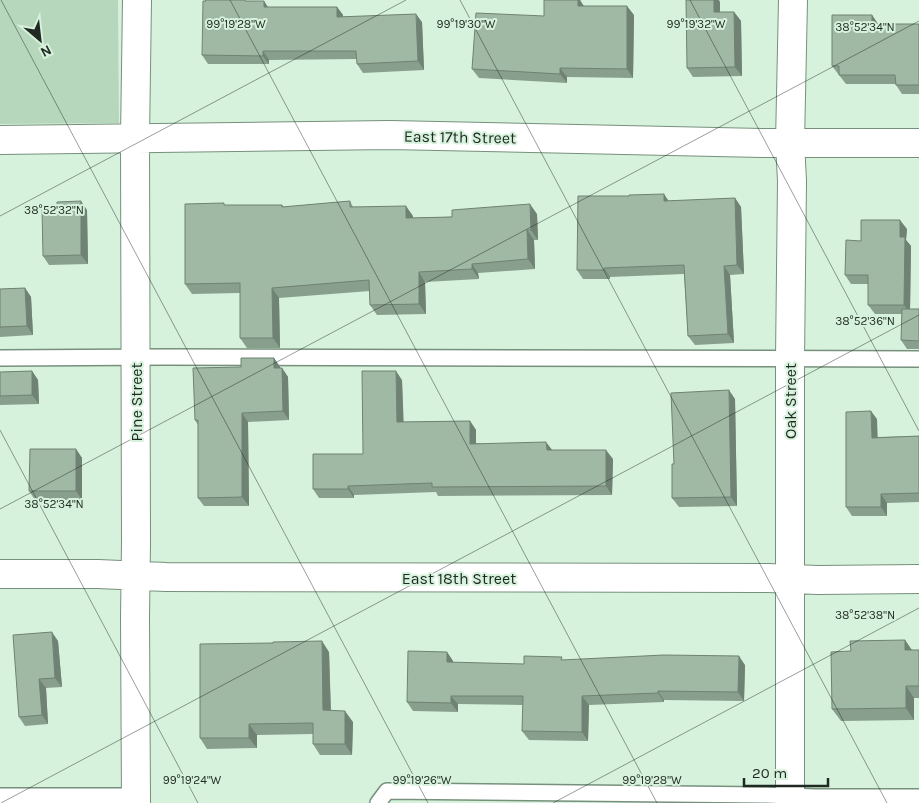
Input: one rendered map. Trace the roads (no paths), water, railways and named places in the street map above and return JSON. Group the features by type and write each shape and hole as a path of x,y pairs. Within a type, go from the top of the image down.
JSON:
{"street":[{"name":"Pine Street","path":"136,799 135,138 137,0"},
{"name":"Oak Street","path":"790,800 792,181 790,143 792,0"},
{"name":"East 17th Street","path":"0,140 390,135 790,143 919,143"},
{"name":"East 18th Street","path":"0,574 98,574 186,577 919,579"}],"lane":[{"path":"0,358 919,359"},
{"path":"378,803 388,791 790,800 919,797"},
{"path":"0,796 136,799"}]}
